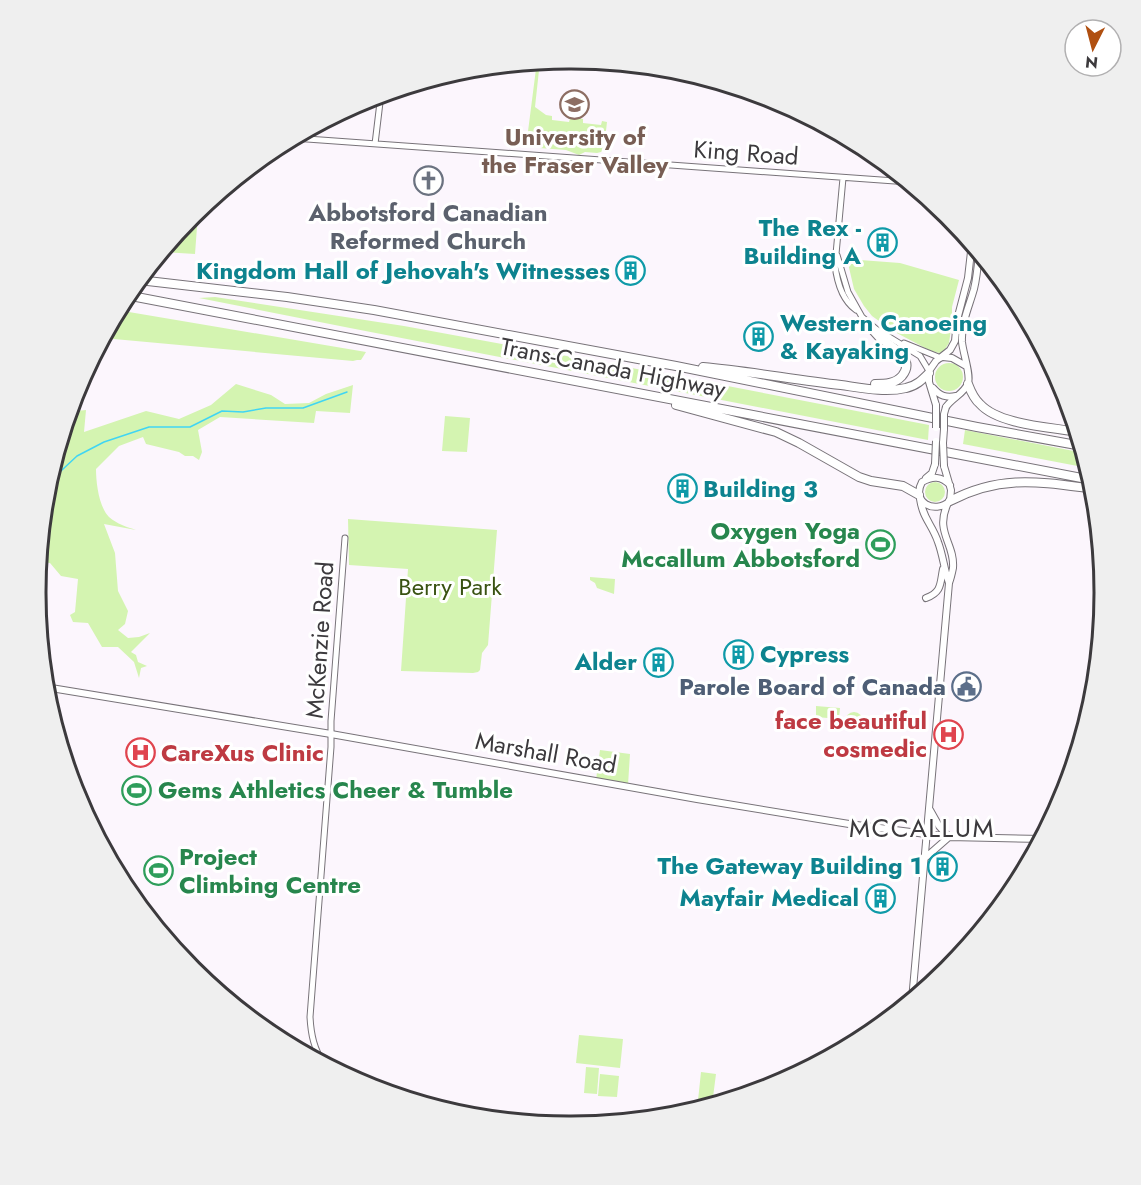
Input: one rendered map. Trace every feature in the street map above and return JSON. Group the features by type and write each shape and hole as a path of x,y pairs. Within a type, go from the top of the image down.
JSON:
{"highway":[{"name":"Trans-Canada Highway","path":"150,281 287,297 374,310 676,366 1073,444"},
{"name":"Trans-Canada Highway","path":"138,297 1081,478"},
{"path":"820,383 835,381 883,384 897,380 903,374 906,365 904,356 877,335 867,322"},
{"path":"676,366 689,365 734,370 876,390 898,390 914,386 921,382 929,372"},
{"path":"968,384 979,404 995,416 1010,421 1069,431"},
{"path":"601,385 768,429 799,443 859,477 903,486 919,497"},
{"path":"949,502 983,487 1010,482 1084,488"}],"main road":[{"path":"913,988 949,583 953,569 942,518 952,494 944,466 940,428 929,372 932,366 950,350 955,341 971,255"},
{"path":"940,428 946,407 968,384 962,344 963,327 975,285 978,264"},
{"path":"942,358 952,357 966,366"},
{"path":"931,385 945,397 957,396"},
{"path":"940,442 932,473 922,482 919,497 922,512 936,535 949,583"},
{"path":"922,482 938,477 950,485"},
{"path":"919,497 926,504 935,507 949,502"},
{"path":"926,598 938,591 944,565"},
{"name":"Marshall Road","path":"56,689 331,734 697,799 927,835 1032,839"},
{"path":"925,858 949,837 939,826 930,809"}],"street":[{"path":"375,144 380,104"},
{"name":"King Road","path":"309,139 894,181"},
{"path":"843,178 835,265 839,283 849,305 876,330 942,358"},
{"path":"894,339 920,356 929,372"},
{"name":"McKenzie Road","path":"316,1050 312,1039 310,1017 345,538"}],"green space":[{"path":"536,70 539,70 535,107 546,115 552,116 552,120 569,122 570,118 574,118 577,92 581,93 578,118 583,119 583,123 601,125 602,121 607,122 604,148 601,152 585,152 579,155 566,150 526,147"},
{"path":"196,227 197,227 195,254 172,253"},
{"path":"847,259 900,263 959,280 952,307 949,343 943,352 929,350 893,331 872,316 854,289"},
{"path":"215,297 404,326 929,425 928,440 199,298"},
{"path":"128,312 366,352 361,360 112,339"},
{"path":"949,363 959,367 963,377 959,387 949,391 939,387 935,377 939,367"},
{"path":"236,384 271,395 285,404 309,403 326,394 353,385 350,413 316,411 314,423 220,417 198,430 202,452 199,460 193,456 185,456 179,452 146,444 143,437 119,446 96,469 99,494 106,513 115,522 136,530 104,524 115,553 118,591 128,611 125,624 118,630 128,638 150,633 131,652 136,655 138,662 147,666 141,668 139,678 134,662 118,647 102,647 88,623 73,622 70,615 75,612 78,579 61,576 48,563 51,524 64,457 79,411 86,410 84,432 146,411 179,419 211,405"},
{"path":"445,416 470,418 467,452 442,451"},
{"path":"965,430 1075,451 1079,466 963,444"},
{"path":"935,482 942,485 945,492 942,499 935,502 928,499 925,492 928,485"},
{"name":"Berry Park","path":"348,519 497,530 488,645 482,653 478,672 401,671 408,569 349,565"},
{"path":"590,577 615,579 614,594 597,588"},
{"path":"816,706 840,708 839,719 816,717"},
{"path":"854,712 860,715 863,721 860,727 854,730 848,727 845,721 848,715"},
{"path":"600,750 630,754 628,785 596,780"},
{"path":"579,1035 623,1039 620,1068 576,1063"},
{"path":"586,1067 599,1068 597,1094 584,1093"},
{"path":"701,1072 716,1074 713,1097 698,1101"},
{"path":"600,1074 619,1076 617,1097 598,1096"}],"waterway":[{"path":"61,471 77,456 104,442 149,427 190,427 222,411 303,408 347,392"}],"place":[{"name":"University of the Fraser Valley","path":"575,104"},
{"name":"Abbotsford Canadian Reformed Church","path":"428,180"},
{"name":"The Rex - Building A","path":"882,242"},
{"name":"Kingdom Hall of Jehovah's Witnesses","path":"631,271"},
{"name":"Western Canoeing & Kayaking","path":"759,337"},
{"name":"Building 3","path":"682,489"},
{"name":"Oxygen Yoga Mccallum Abbotsford","path":"881,545"},
{"name":"Cypress","path":"739,654"},
{"name":"Alder","path":"658,662"},
{"name":"Parole Board of Canada","path":"967,687"},
{"name":"face beautiful cosmedic","path":"948,735"},
{"name":"CareXus Clinic","path":"140,753"},
{"name":"Gems Athletics Cheer & Tumble","path":"137,790"},
{"name":"The Gateway Building 1","path":"943,866"},
{"name":"Project Climbing Centre","path":"158,871"},
{"name":"Mayfair Medical","path":"880,898"}],"district":[{"name":"MCCALLUM","path":"922,828"}]}
